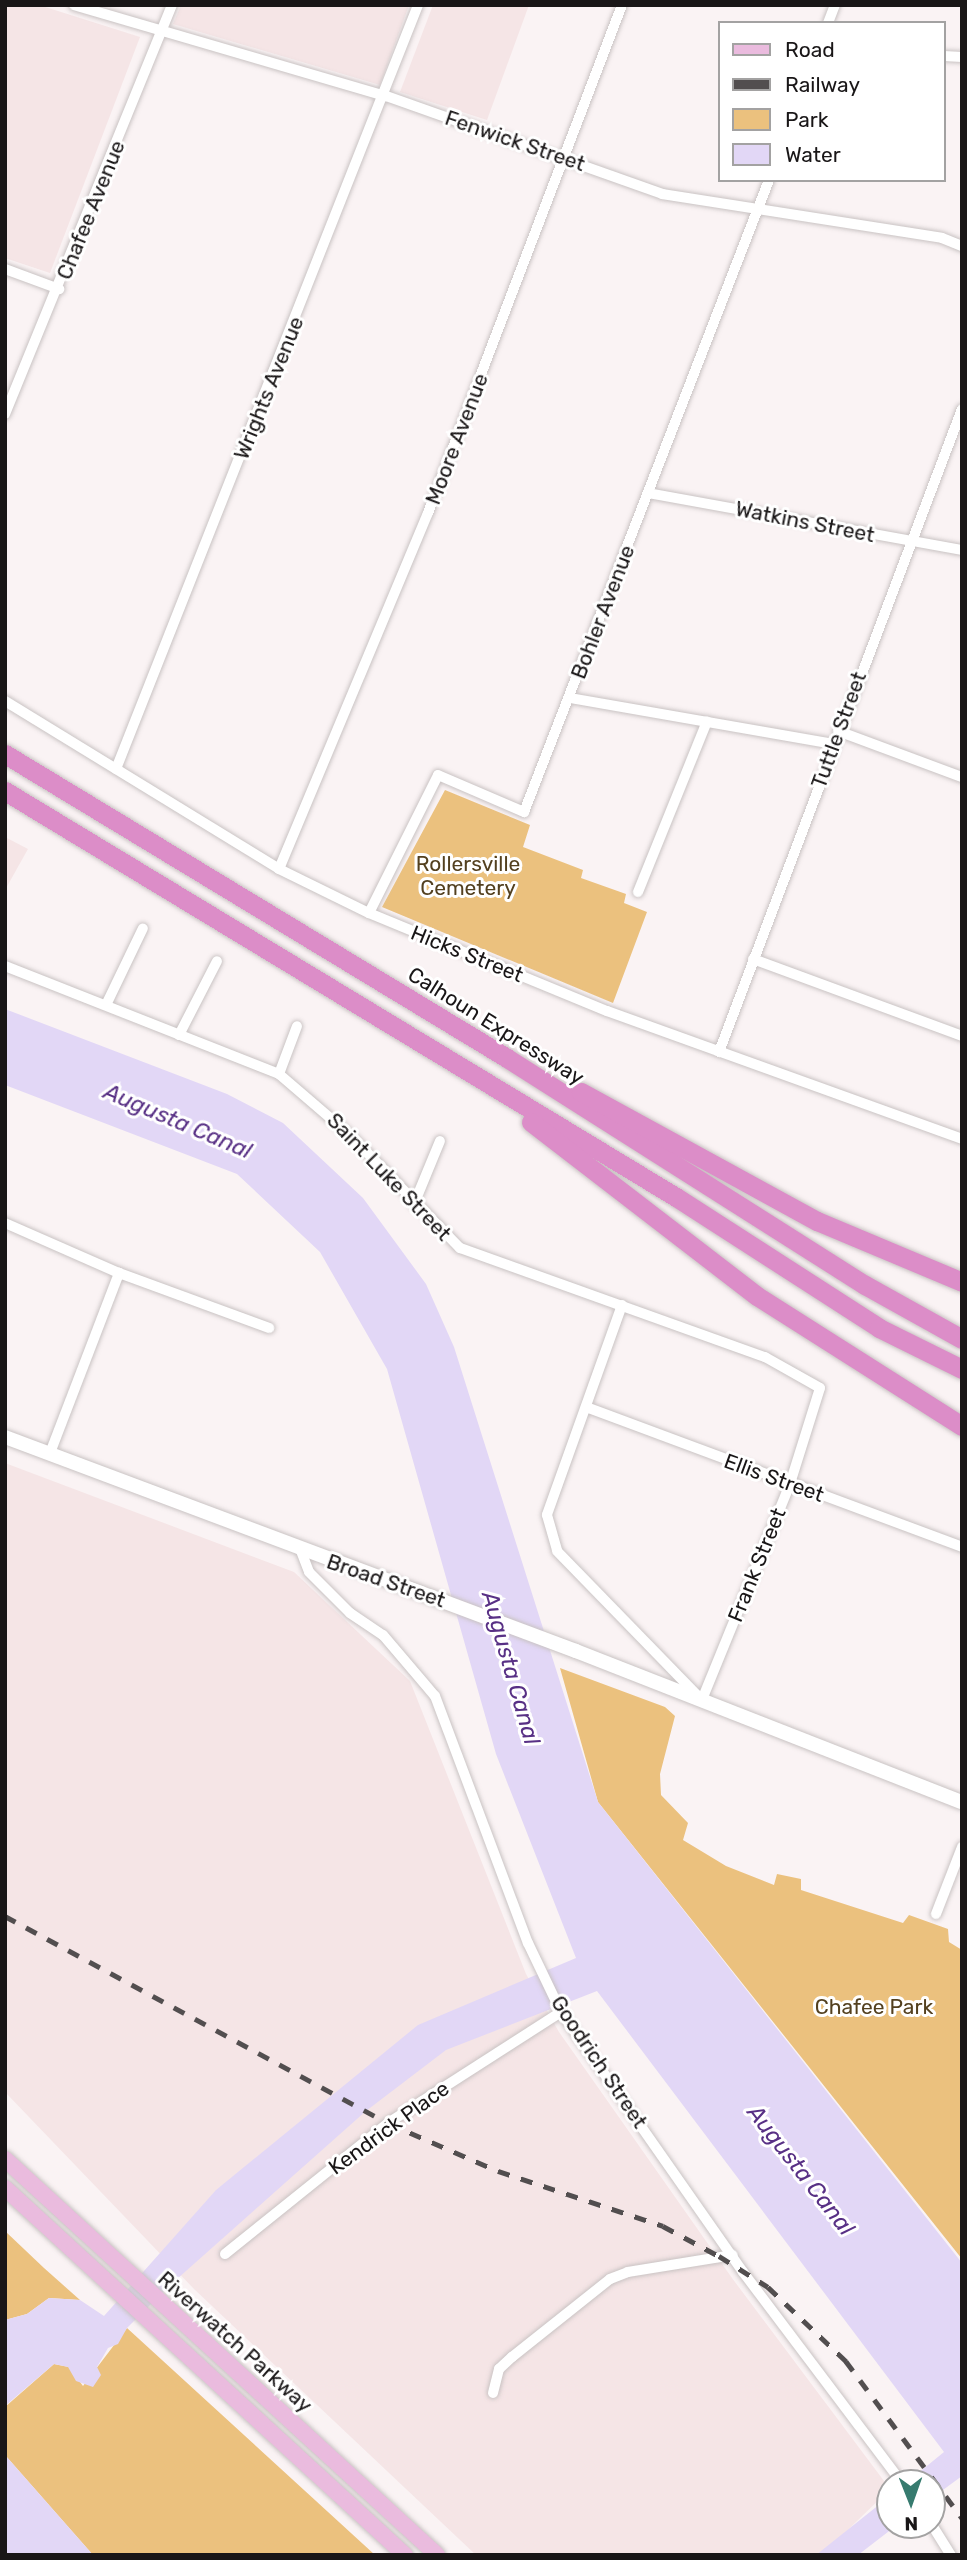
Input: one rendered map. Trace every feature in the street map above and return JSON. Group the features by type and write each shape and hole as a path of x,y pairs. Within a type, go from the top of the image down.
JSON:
{"highway":[{"name":"Calhoun Expressway","path":"5,754 362,970 865,1285 962,1339"},
{"path":"5,791 447,1058 879,1328 962,1369"},
{"path":"5,802 141,872"},
{"path":"362,970 817,1221 962,1282"},
{"path":"447,1058 757,1296 962,1426"}],"main road":[{"name":"Broad Street","path":"5,1437 301,1551 576,1651 962,1802"},
{"path":"5,2152 31,2186"},
{"name":"Riverwatch Parkway","path":"5,2159 31,2186 75,2223 437,2555"},
{"name":"Riverwatch Parkway","path":"5,2188 405,2555"}],"street":[{"name":"Fenwick Street","path":"74,5 164,28 386,96 662,194 962,246"},
{"name":"Chafee Avenue","path":"5,414 59,289 172,5"},
{"name":"Wrights Avenue","path":"116,769 386,96 418,5"},
{"name":"Moore Avenue","path":"279,869 413,551 566,158 622,5"},
{"name":"Bohler Avenue","path":"369,913 438,775 524,812 768,182"},
{"path":"5,269 59,289"},
{"name":"Tuttle Street","path":"719,1052 908,541 962,409"},
{"name":"Watkins Street","path":"648,493 962,550"},
{"path":"570,698 833,744"},
{"name":"Hicks Street","path":"5,701 279,869 369,913 719,1052 962,1139"},
{"path":"638,892 707,721"},
{"path":"838,731 962,777"},
{"path":"106,1005 143,928"},
{"path":"753,959 962,1036"},
{"path":"179,1035 217,961"},
{"name":"Saint Luke Street","path":"5,966 279,1074 327,1112 414,1204 460,1248 765,1357 820,1388"},
{"path":"279,1074 297,1026"},
{"path":"414,1204 440,1141"},
{"path":"5,1223 119,1273 270,1328"},
{"path":"50,1453 119,1273"},
{"path":"622,1305 547,1515 558,1551 702,1700"},
{"name":"Frank Street","path":"702,1700 790,1484 820,1388"},
{"name":"Ellis Street","path":"586,1408 962,1548"},
{"name":"Goodrich Street","path":"301,1551 309,1572 350,1613 377,1631 435,1696 538,1965 561,2012 733,2255 892,2469"},
{"path":"936,1913 962,1847"},
{"name":"Kendrick Place","path":"225,2255 388,2123 561,2012"},
{"path":"493,2393 499,2369 610,2279 628,2272 733,2255"},
{"path":"941,2539 951,2555"}],"shaded area":[{"path":"5,5 39,5 140,37 50,273 5,258"},
{"path":"181,5 409,5 380,85 173,24"},
{"path":"433,5 529,5 487,120 400,92"},
{"path":"5,837 28,849 5,890"},
{"path":"5,1463 294,1572 410,1681 526,1974 559,2032 732,2278 876,2470 876,2503 822,2555 476,2555 194,2289 5,2092"}],"green space":[{"name":"Rollersville Cemetery","path":"445,790 530,825 523,847 583,870 581,878 626,894 624,903 647,912 613,1003 382,907"},
{"name":"Chafee Park","path":"560,1668 665,1707 675,1716 660,1774 661,1795 688,1823 683,1840 726,1866 774,1885 777,1874 801,1879 801,1890 903,1923 909,1915 948,1929 949,1942 962,1950 962,2259 598,1802"},
{"path":"5,2231 80,2300 49,2298 27,2314 5,2320"},
{"path":"127,2328 375,2555 93,2555 5,2455 5,2407 54,2364 69,2367 83,2386"}],"water":[{"name":"Augusta Canal","path":"5,1009 227,1094 283,1123 363,1198 426,1284 454,1347 598,1802 962,2263 962,2476 946,2488 946,2469 923,2469 944,2452 597,1991 446,2050 366,2111 168,2287 127,2328 118,2344 108,2348 97,2367 101,2375 93,2387 76,2381 68,2367 54,2364 5,2406 5,2320 27,2314 49,2298 80,2300 104,2316 216,2190 418,2025 576,1958 496,1754 387,1369 320,1252 237,1174 5,1085"},
{"path":"5,2455 93,2555 5,2555"},
{"path":"876,2507 876,2539 879,2539 858,2555 816,2555"}],"railway":[{"path":"5,1916 388,2123 498,2171 663,2226 719,2256 768,2287 846,2361 962,2518"}]}
